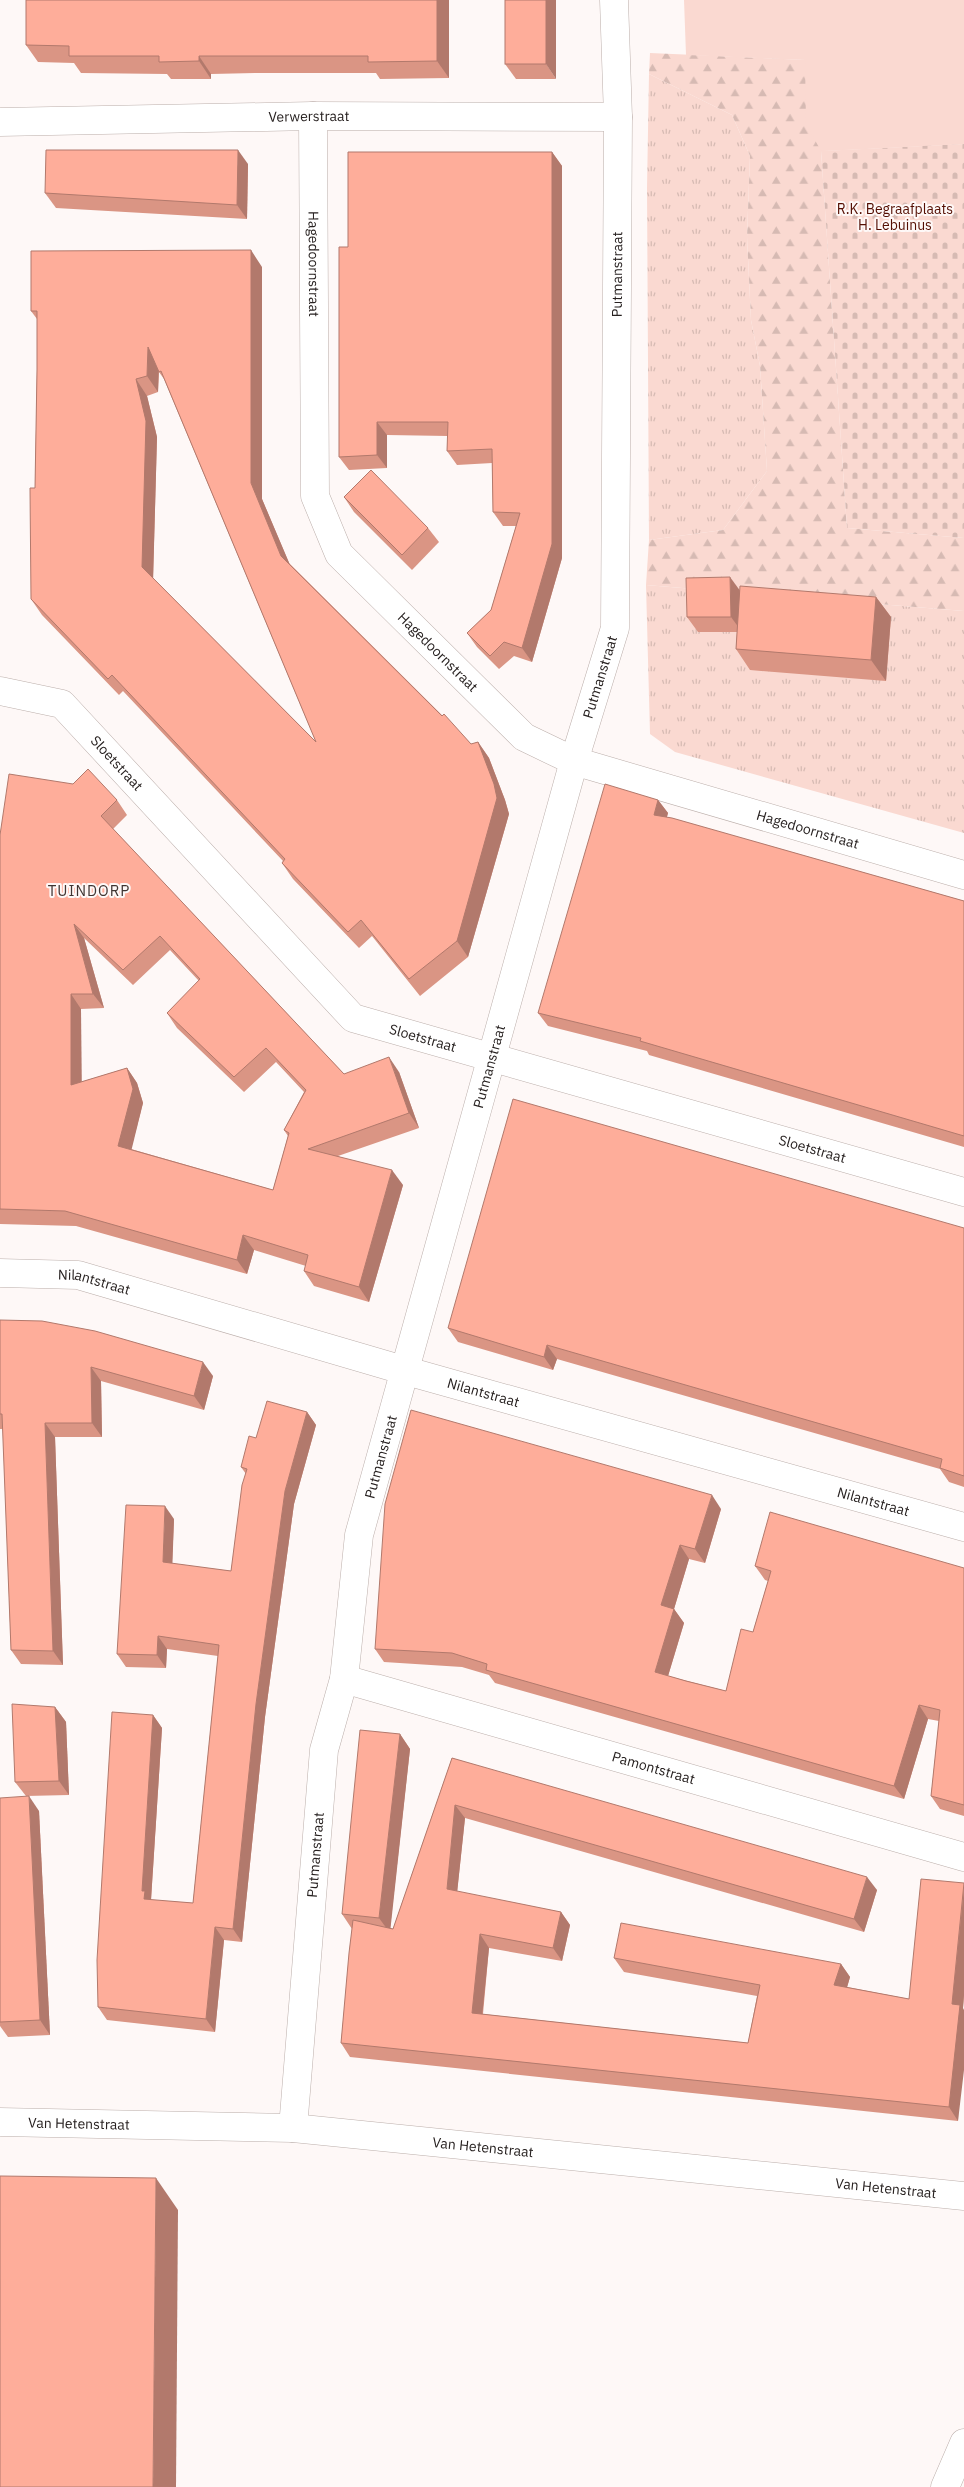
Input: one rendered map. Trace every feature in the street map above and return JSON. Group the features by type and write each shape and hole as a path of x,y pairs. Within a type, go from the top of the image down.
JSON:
{"street":[{"name":"Putmanstraat","path":"293,2128 324,1750 344,1679 359,1535 403,1370 574,761 615,628 618,117 614,0"},
{"name":"Verwerstraat","path":"0,122 314,116 618,117"},
{"name":"Hagedoornstraat","path":"314,116 315,496 339,554 524,737 574,761 964,875"},
{"name":"Sloetstraat","path":"0,692 62,704 353,1018 964,1192"},
{"name":"Nilantstraat","path":"0,1273 78,1275 403,1370 964,1527"},
{"name":"Pamontstraat","path":"344,1679 964,1858"},
{"name":"Van Hetenstraat","path":"0,2122 293,2128 964,2196"},
{"path":"945,2487 964,2443"}],"green space":[{"path":"684,0 964,0 964,144 821,151 806,124 805,60 686,55"},
{"path":"650,53 806,60 806,124 964,144 821,151 847,528 964,538 964,611 646,585 649,540 723,530 767,471 760,366 751,320 747,237 750,156 732,115 649,74"},
{"path":"649,74 732,115 750,156 747,237 751,320 760,366 767,471 723,530 649,540 647,188"},
{"name":"R.K. Begraafplaats H. Lebuinus","path":"964,144 964,538 847,528 821,151"},
{"path":"646,585 964,611 964,833 675,752 650,734"}],"building":[{"path":"26,0 437,0 437,61 368,62 368,56 199,56 199,61 159,62 159,56 69,56 69,46 26,45"},
{"path":"505,0 546,0 546,64 505,64"},
{"path":"46,150 238,150 237,205 45,193"},
{"path":"348,152 552,152 552,544 522,648 504,642 490,656 467,633 491,610 520,513 493,512 492,449 447,451 448,422 377,422 377,455 339,457 339,247 348,247"},
{"path":"251,250 251,483 281,556 442,716 444,714 471,744 478,742 494,784 497,798 457,941 409,979 361,920 348,932 282,863 285,859 112,675 108,679 31,599 30,488 35,488 37,311 31,311 31,251","holes":["148,347 159,372 161,371 316,742 142,567 146,421 136,379 147,376"]},
{"path":"371,470 428,528 402,555 344,497"},
{"path":"730,577 731,617 687,617 686,578"},
{"path":"740,586 876,597 871,660 736,649"},
{"path":"88,769 117,800 101,816 344,1074 389,1057 409,1113 308,1149 392,1170 359,1287 304,1271 308,1255 243,1235 237,1260 65,1211 0,1209 0,835 9,774 73,784","holes":["74,924 123,970 160,936 200,979 167,1013 234,1077 266,1048 306,1090 284,1130 289,1133 273,1190 118,1146 133,1089 127,1068 71,1085 71,994 93,994"]},
{"path":"605,784 658,800 654,815 672,818 964,901 964,1136 640,1041 641,1038 538,1013"},
{"path":"513,1099 964,1228 964,1476 940,1468 942,1459 547,1345 544,1357 448,1328"},
{"path":"0,1320 42,1321 95,1331 203,1362 194,1396 91,1367 92,1423 45,1423 53,1651 11,1650 2,1414 0,1414"},
{"path":"267,1401 307,1412 285,1491 256,1704 233,1929 215,1927 206,2019 98,2007 97,1960 112,1712 153,1715 142,1891 145,1891 144,1899 193,1903 219,1645 158,1636 157,1655 117,1654 126,1505 165,1506 163,1562 231,1571 242,1485 247,1469 241,1467 249,1436 256,1438"},
{"path":"411,1410 712,1495 695,1549 680,1545 661,1605 674,1609 655,1672 686,1681 726,1691 741,1629 753,1632 771,1571 755,1566 770,1512 964,1568 964,1805 931,1796 940,1710 919,1705 894,1786 486,1670 487,1664 452,1653 375,1649 385,1504"},
{"path":"12,1704 55,1707 59,1781 15,1782"},
{"path":"360,1730 400,1734 379,1918 342,1914"},
{"path":"452,1758 867,1877 854,1919 455,1805 447,1889 561,1912 553,1948 480,1934 472,2013 748,2043 760,1985 614,1958 621,1923 841,1964 834,1985 909,1999 921,1879 964,1883 952,2004 960,2005 949,2107 341,2043 353,1920 393,1929"},
{"path":"29,1796 40,2020 0,2022 0,1798"},
{"path":"0,2176 156,2178 153,2487 0,2487"}],"district":[{"name":"TUINDORP","path":"89,890"}]}
